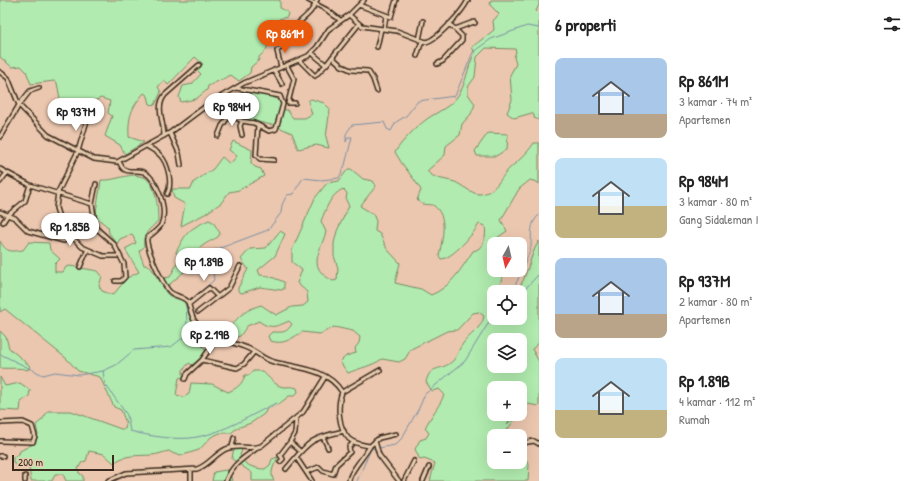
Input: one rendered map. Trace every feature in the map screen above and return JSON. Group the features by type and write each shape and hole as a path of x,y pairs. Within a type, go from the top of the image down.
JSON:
{"street":[{"path":"308,0 316,2 340,20"},
{"path":"0,72 8,78 19,105 44,133 94,159 110,162 119,161 170,133 206,106 235,88 281,67 287,66 312,53 330,29 340,20 349,15 364,0"},
{"path":"359,5 386,16 392,16 396,0"},
{"path":"349,15 359,24 397,32 428,42 449,24 464,8 468,0"},
{"path":"281,67 278,51 284,46 293,29 304,17 310,15 316,2"},
{"path":"376,47 386,16"},
{"path":"417,56 423,21"},
{"path":"455,28 474,22 475,23"},
{"path":"299,60 314,77 326,65 359,24"},
{"path":"437,64 443,61 462,40 462,36 449,24"},
{"path":"312,53 326,65"},
{"path":"332,57 342,66 351,70 368,71 373,79 377,91"},
{"path":"164,136 160,109 161,100 199,65"},
{"path":"287,66 294,79 288,103"},
{"path":"274,70 282,84"},
{"path":"0,137 19,105 30,91 39,88"},
{"path":"226,94 237,117 242,121 258,125 269,131 276,129 282,98 278,95 235,88"},
{"path":"282,102 295,103"},
{"path":"218,136 222,126 234,109"},
{"path":"88,117 78,151 58,192 56,208 62,226 70,236 87,251 103,256 120,256"},
{"path":"242,121 240,126 242,135"},
{"path":"258,125 255,152 256,156 274,160"},
{"path":"170,133 179,153 181,165"},
{"path":"147,146 161,156 166,165 169,177 169,190 167,194"},
{"path":"119,161 121,168 125,171 144,172 154,182 163,216 160,227 147,238 147,244 162,280 169,291 188,302 190,312 197,324 212,334 254,352 272,362 311,369 336,383 342,392 339,405 341,425 344,432 354,442 370,446"},
{"path":"0,169 6,174 30,185 58,192 92,204"},
{"path":"0,182 6,174"},
{"path":"96,184 92,204 96,228 114,244 125,269 125,279 115,281"},
{"path":"3,222 7,216 24,201 30,185"},
{"path":"0,212 15,218 28,231 34,234 64,241 70,236"},
{"path":"80,267 87,251"},
{"path":"198,312 229,288 240,266"},
{"path":"188,302 209,288 218,298"},
{"path":"185,379 202,360 213,344 222,339"},
{"path":"202,360 237,368 244,364 254,352"},
{"path":"342,392 380,370"},
{"path":"226,481 235,464 296,419 309,405 325,377"},
{"path":"280,462 283,459 280,455 290,442 294,433 296,419"},
{"path":"0,423 28,424 32,426 35,433 34,441 0,441"},
{"path":"286,469 300,451 314,439 344,432"},
{"path":"349,481 349,476 362,460 370,446 379,438 396,434"},
{"path":"323,437 328,448"},
{"path":"232,447 234,438"},
{"path":"376,441 379,455 399,481"},
{"path":"290,442 300,451"},
{"path":"306,472 319,467 323,471 334,473 336,466 350,452 349,447 354,442"},
{"path":"527,443 534,442 539,444"},
{"path":"108,481 126,473 191,470 203,467 221,451 232,447 238,446 257,448"},
{"path":"296,457 312,481"},
{"path":"404,481 414,461"},
{"path":"422,481 429,467"},
{"path":"191,470 191,481"},
{"path":"24,481 25,476"}],"green space":[{"path":"0,0 280,0 280,8 288,12 287,17 279,19 266,50 259,57 259,60 251,67 250,73 239,81 231,75 208,86 207,90 196,99 181,102 179,97 183,86 192,84 201,74 197,70 203,64 195,57 168,85 164,80 158,87 161,92 155,105 150,104 148,96 144,93 136,103 131,113 129,137 144,142 125,154 120,145 105,136 112,116 108,113 110,101 101,98 94,101 84,111 67,113 62,109 57,83 54,81 31,84 26,71 21,66 12,67 0,57"},
{"path":"491,0 539,0 539,5 536,11 539,14 539,120 534,118 532,113 514,118 507,113 512,100 510,75 516,64 514,57 516,52 515,49 486,48 477,57 475,77 468,87 468,94 475,104 471,114 462,124 460,135 446,146 445,155 427,171 432,176 455,182 473,193 485,193 497,185 509,169 534,143 539,143 539,184 530,180 519,189 501,220 507,231 498,237 487,237 487,277 502,277 499,285 487,285 487,325 527,325 527,285 520,285 524,277 527,277 527,269 539,241 539,343 532,349 539,362 539,406 527,404 527,381 487,381 487,421 509,421 507,424 511,421 514,421 508,429 487,429 487,469 527,469 527,461 529,464 528,481 430,481 435,463 424,459 420,460 415,449 420,440 426,438 429,433 425,428 441,402 444,394 439,389 432,391 426,382 432,371 449,364 454,360 465,341 483,321 484,316 479,312 473,313 457,330 447,331 411,349 405,359 399,362 382,359 348,373 340,362 346,356 356,353 355,348 359,343 360,337 353,331 334,327 320,334 302,332 287,341 275,342 270,341 268,336 272,332 286,331 292,324 289,321 278,326 267,326 259,321 247,326 240,336 237,337 231,327 244,313 261,305 276,315 292,307 303,306 308,302 307,292 297,283 302,270 292,262 292,250 315,198 327,183 339,181 348,169 351,169 363,179 373,181 376,186 360,206 373,214 376,221 375,231 380,234 387,249 400,263 395,283 421,289 431,295 438,292 450,282 460,271 473,251 480,248 484,242 486,234 485,226 479,224 468,239 457,250 446,258 441,259 439,256 442,243 443,222 441,215 433,205 422,204 417,200 421,190 395,152 414,130 427,119 451,104 457,97 465,81 475,53 472,47 494,30 493,21 499,14 490,5","holes":["343,189 347,193 346,200 349,206 337,231 334,243 334,256 338,268 337,280 333,281 320,271 318,265 318,254 326,232 321,221 327,207 335,195"]},
{"path":"241,93 273,97 281,103 280,109 287,110 293,118 305,118 312,114 308,101 311,99 324,103 330,109 326,137 329,148 316,145 298,149 292,133 276,126 245,119 240,113 237,105 238,94"},
{"path":"488,133 508,134 507,149 496,156 477,156 475,151"},
{"path":"233,141 252,150 251,163 255,167 261,169 264,176 239,190 229,192 221,203 205,214 181,226 185,204 174,198 172,189 191,189 194,182 213,169 222,157 230,164 237,156 229,150"},
{"path":"134,175 144,177 148,180 152,185 156,197 158,221 145,235 144,247 139,251 144,265 150,266 158,279 170,277 180,258 176,252 188,232 196,226 209,220 213,222 220,233 218,237 208,242 197,251 192,260 191,266 164,289 170,296 184,301 191,320 205,334 201,340 202,346 207,350 206,355 192,365 189,363 183,370 183,377 179,378 176,395 184,397 189,394 191,383 212,384 228,392 239,386 245,375 250,375 253,371 262,371 272,381 281,387 297,388 298,392 294,396 289,396 279,404 267,409 264,414 251,423 237,428 231,433 220,433 211,437 199,450 183,455 174,454 169,451 153,455 132,456 122,458 114,463 104,454 89,451 86,461 82,462 78,469 79,473 83,476 83,481 66,481 63,474 55,474 52,481 31,481 29,467 16,466 13,462 13,457 19,454 20,451 35,443 38,435 36,425 42,420 48,411 71,411 121,429 125,429 126,423 121,410 114,407 100,377 78,371 67,359 5,309 0,312 0,241 6,249 12,251 23,250 29,242 49,243 50,250 60,259 55,264 55,272 63,272 66,267 70,266 98,271 102,276 99,286 102,291 113,295 127,278 139,272 125,249 136,243 132,234 120,239 117,244 109,233 108,227 96,217 101,180"},
{"path":"280,231 285,234 275,256 258,270 260,275 269,276 284,282 284,289 281,290 260,287 242,293 238,291 238,288 248,269 241,259 250,249 266,248"},
{"path":"0,331 6,337 9,348 30,366 28,370 18,368 0,368"},
{"path":"0,377 5,386 20,383 30,390 29,396 21,402 20,411 0,410"},
{"path":"236,448 242,450 240,455 246,464 258,468 265,469 270,465 272,459 278,457 272,472 274,481 252,481 252,473 232,459 233,452"},
{"path":"229,470 232,481 212,481 214,472"}],"waterway":[{"path":"0,354 43,375 55,372 79,375 103,371 116,365 134,350 171,347 184,337 187,323 186,304 214,280 213,273 207,267 207,253 268,230 281,213 282,205 287,195 293,194 303,178 321,180 339,178 345,165 352,137 348,137 346,142 346,134 352,125 384,122 387,129 391,131 396,122 406,116 418,101 455,96 473,52 491,39 527,26 539,28"},
{"path":"515,285 531,246 532,226 539,215"},
{"path":"527,287 539,274"},
{"path":"379,448 395,445 402,438 425,394 465,361 487,325"},
{"path":"103,371 105,384 127,415 130,431 146,435 181,438 207,435 238,423 276,403"},
{"path":"357,481 371,449 376,448"}]}
